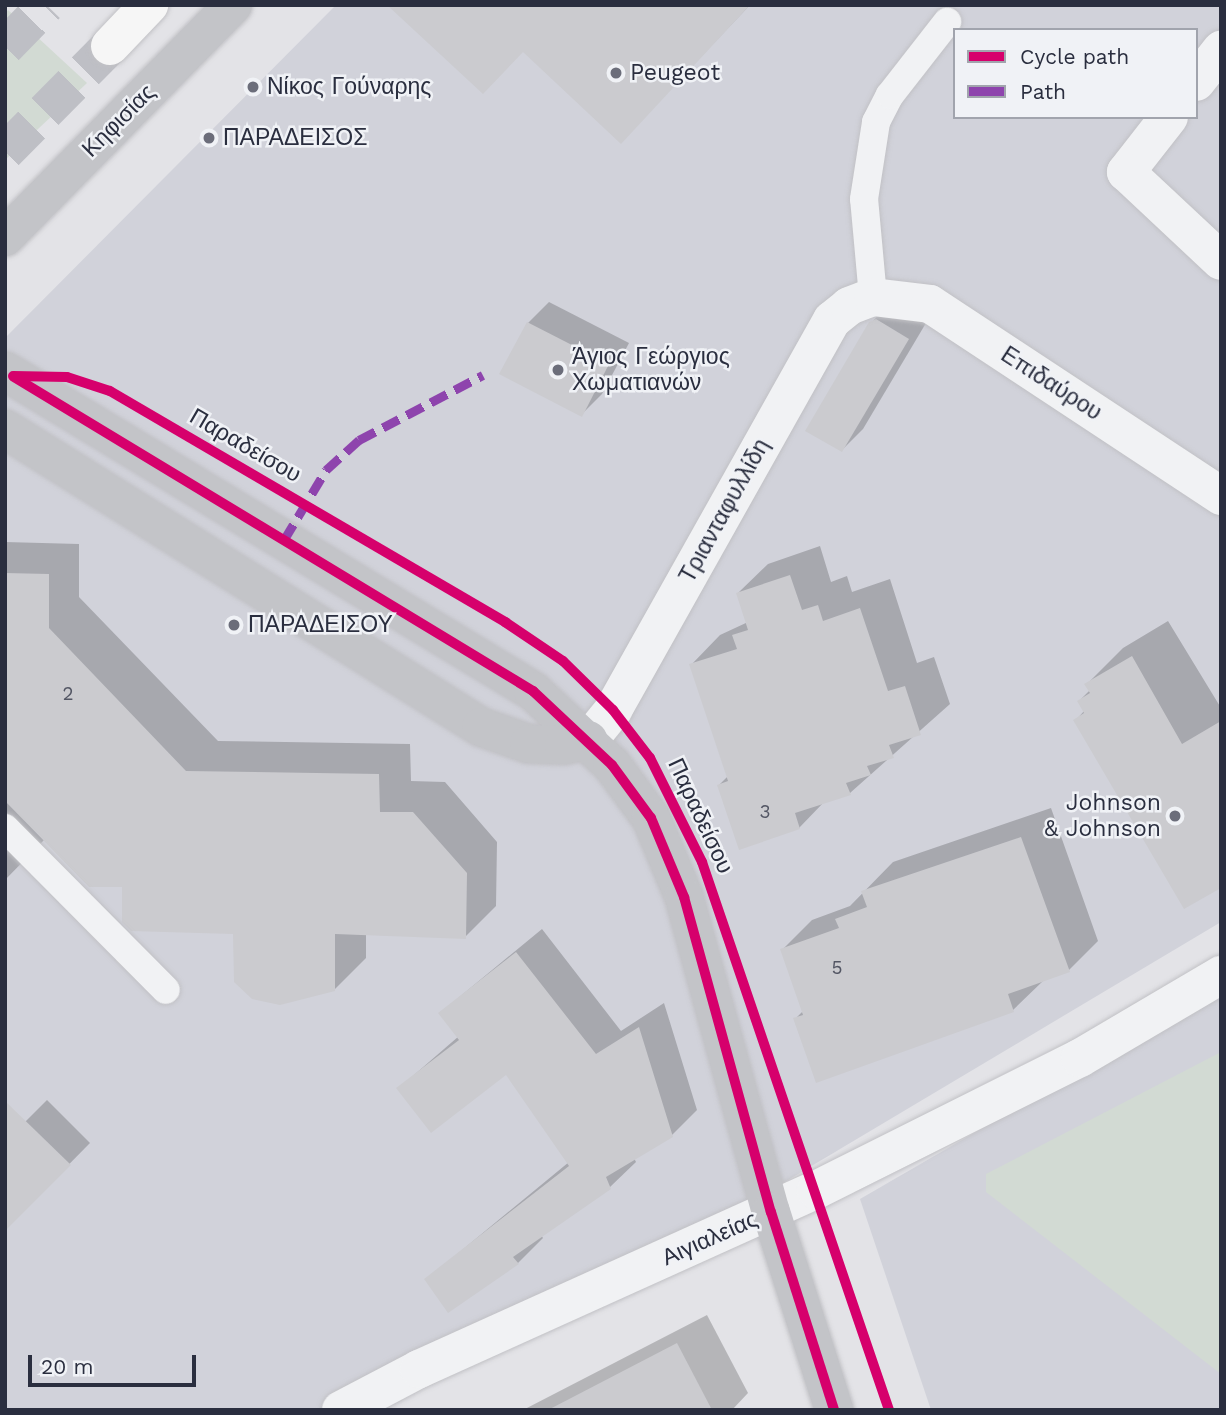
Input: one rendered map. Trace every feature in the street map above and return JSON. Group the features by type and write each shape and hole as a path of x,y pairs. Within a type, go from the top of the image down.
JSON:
{"main road":[{"path":"110,46 149,5"}],"street":[{"name":"Κηφισίας","path":"5,237 233,5"},
{"path":"1198,79 1221,50"},
{"path":"1167,119 1126,172 1221,261"},
{"name":"Επιδαύρου","path":"873,297 930,304 1221,496"},
{"name":"Τριανταφυλλίδη","path":"589,740 613,710 832,320 849,306 873,297"},
{"name":"Παραδείσου","path":"5,371 533,691 589,740 636,796 673,868 771,1212 834,1410"},
{"path":"5,429 481,727 529,744 564,745 589,740"},
{"path":"5,457 63,466"},
{"name":"Αιγιαλείας","path":"341,1410 419,1368 771,1212 1080,1058 1221,975"}],"lane":[{"path":"873,297 864,199 876,122 890,95 947,22"},
{"path":"5,828 166,990"}],"shaded area":[{"path":"336,5 1221,5 1221,922 731,1214 386,1369 319,1410 5,1410 5,338"},
{"path":"8,10 87,83 5,160 5,14"},
{"path":"1221,990 1221,1410 931,1410 860,1199"},
{"path":"1221,1052 1221,1374 986,1192 986,1174"}],"building":[{"name":"Peugeot","path":"387,5 750,5 621,144 523,52 483,94"},
{"path":"876,319 909,339 842,452 805,431 869,322"},
{"path":"527,322 609,364 582,417 499,374"},
{"path":"5,573 49,574 49,628 186,771 379,774 380,812 413,812 467,873 466,939 335,934 335,991 280,1005 252,999 234,982 233,934 131,931 122,922 122,887 89,887 5,801"},
{"path":"790,575 802,610 818,605 823,621 860,608 888,691 905,686 921,735 889,745 894,758 867,766 871,775 846,783 851,795 795,813 800,829 739,850 717,785 728,781 689,664 737,649 732,635 748,630 736,593"},
{"name":"Johnson & Johnson","path":"1132,656 1182,744 1221,721 1221,888 1184,909 1073,720 1084,713 1077,701 1090,693 1084,684"},
{"path":"1021,837 1070,972 1008,994 1014,1012 816,1083 793,1018 803,1015 780,949 839,928 835,919 867,907 861,891"},
{"path":"516,952 596,1054 639,1027 673,1137 606,1177 611,1189 513,1257 519,1264 448,1313 424,1279 569,1166 506,1075 431,1133 396,1088 459,1040 438,1013"},
{"path":"5,1101 71,1165 5,1231"},
{"path":"677,1343 712,1410 548,1410"}],"tunnel":[{"path":"5,47 46,5"},
{"path":"5,152 110,46"}],"marked path":[{"path":"284,540 326,470 359,440 483,375"}],"cycle path":[{"path":"13,376 67,377 110,391 505,622 563,661 613,710 650,758 702,862 889,1410"},
{"path":"14,377 533,691 612,765 651,818 684,897 771,1212 834,1410"}],"place":[{"name":"Peugeot","path":"616,73"},
{"name":"Νίκος Γούναρης","path":"253,87"},
{"name":"ΠΑΡΑΔΕΙΣΟΣ","path":"209,138"},
{"name":"Άγιος Γεώργιος Χωματιανών","path":"558,370"},
{"name":"ΠΑΡΑΔΕΙΣΟΥ","path":"234,625"},
{"name":"Johnson & Johnson","path":"1175,816"}]}
